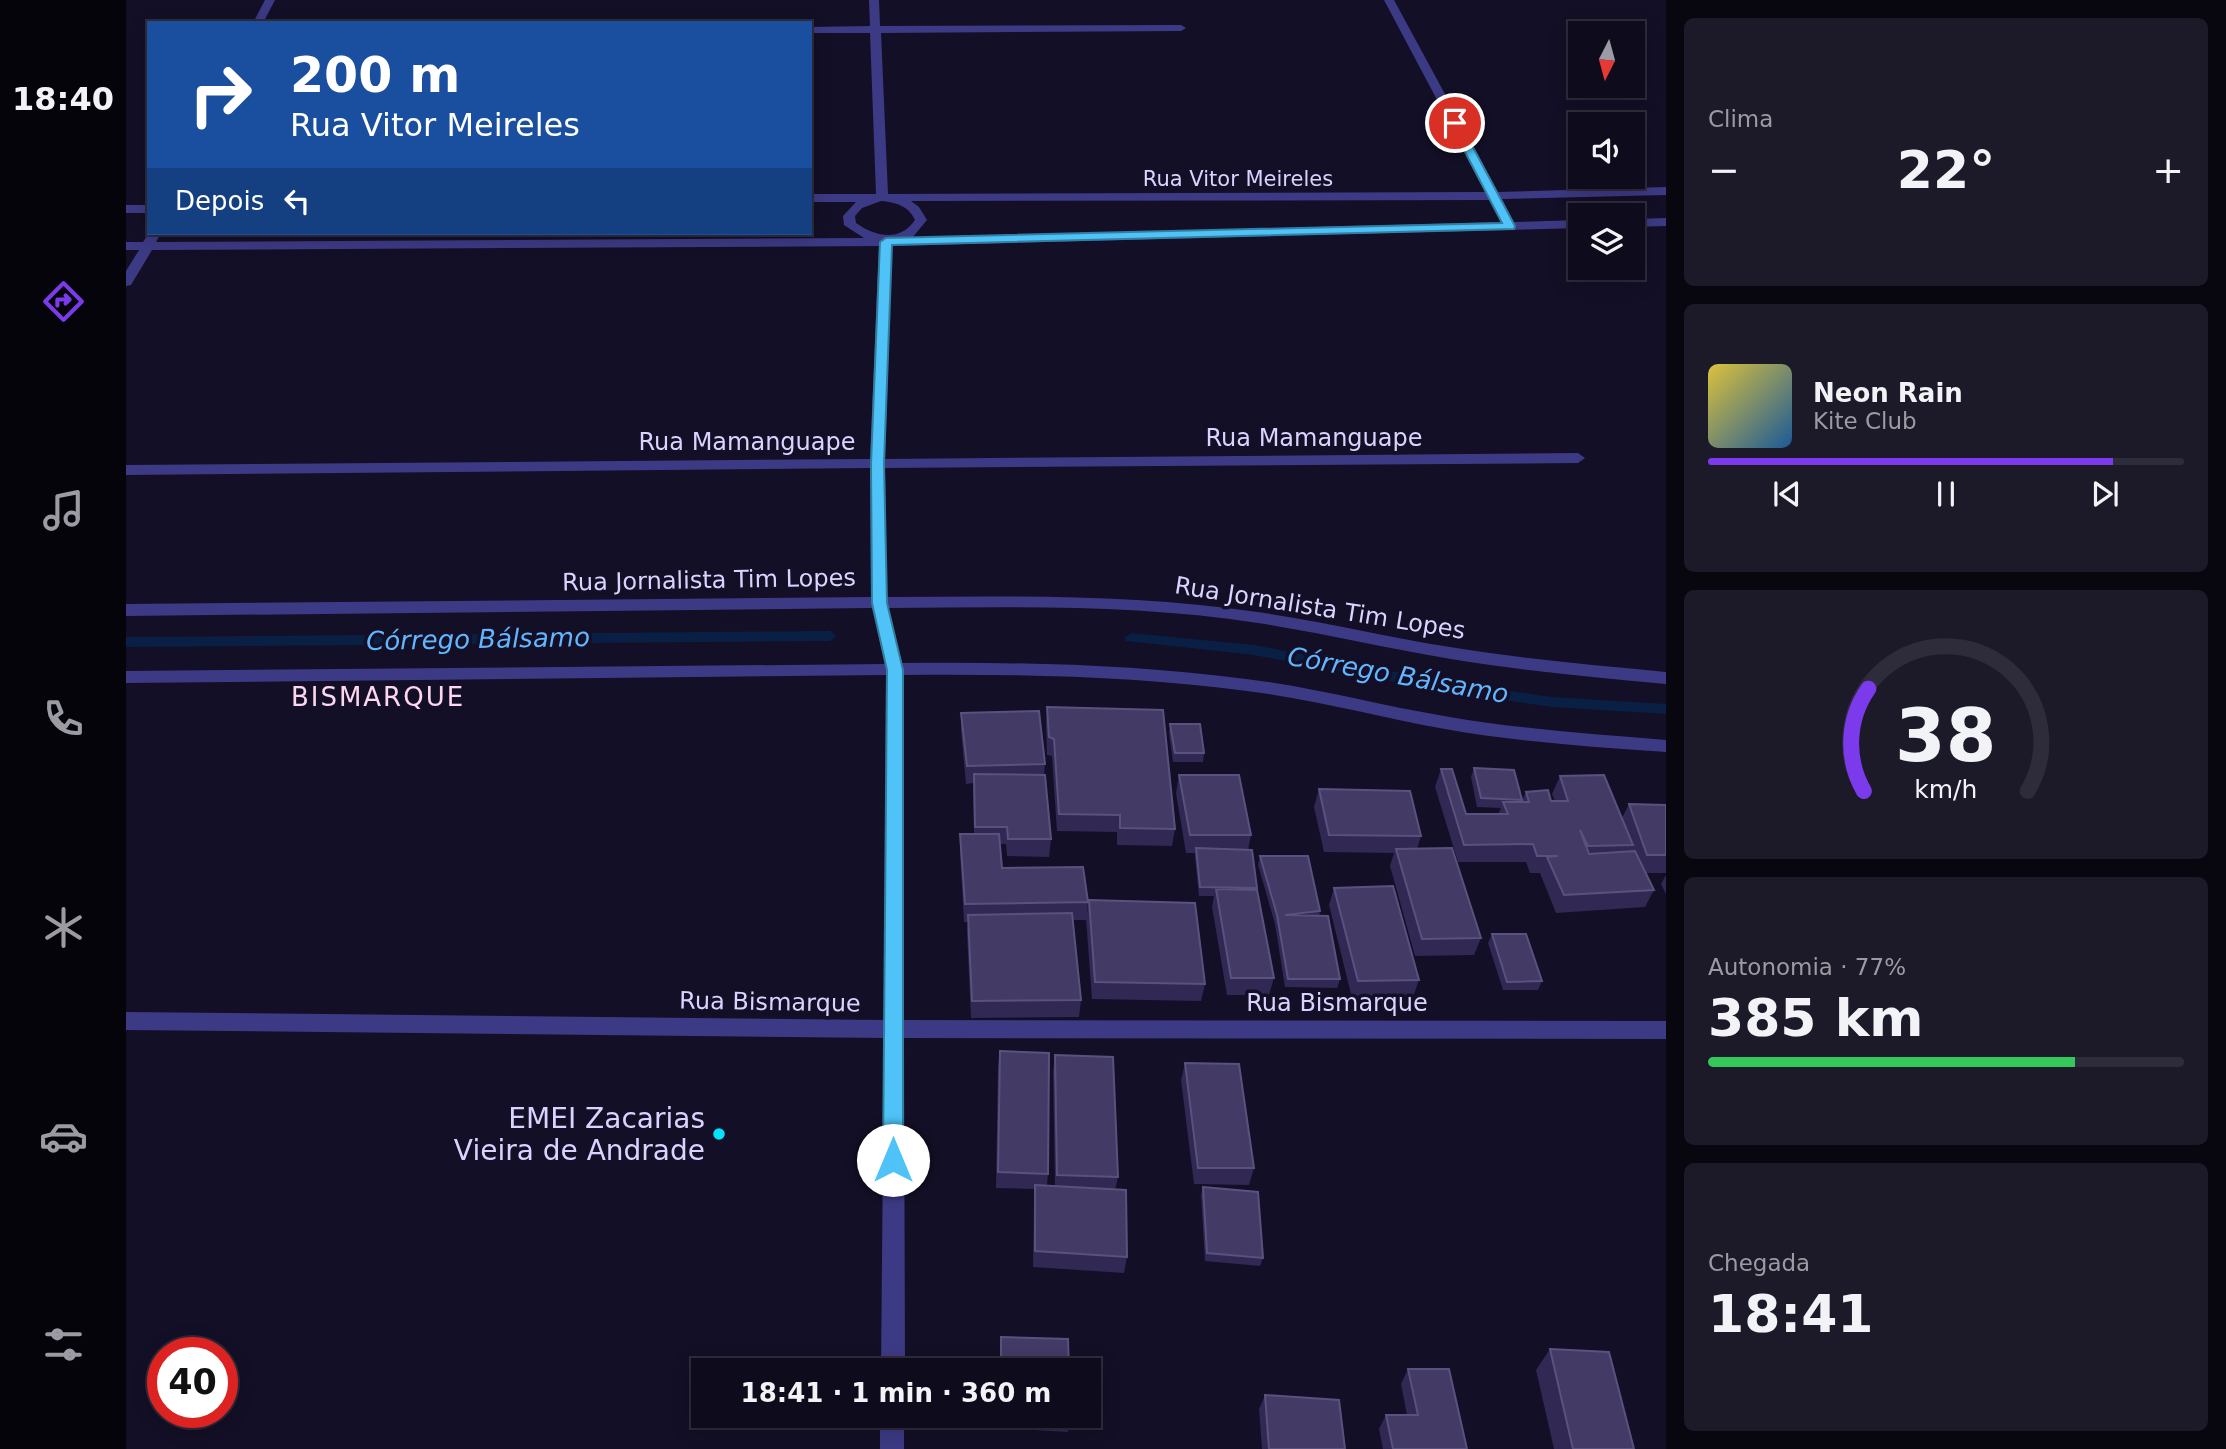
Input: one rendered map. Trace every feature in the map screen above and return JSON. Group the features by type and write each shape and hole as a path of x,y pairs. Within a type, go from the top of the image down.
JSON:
{"street":[{"path":"259,21 270,0"},
{"path":"874,0 882,197"},
{"path":"1390,0 1510,226"},
{"path":"812,30 1181,28"},
{"name":"Rua Vitor Meireles","path":"812,198 1494,197 1666,191"},
{"path":"882,197 909,204 918,211 921,220 910,234 886,242 860,233 850,225 849,216 858,205 882,197"},
{"path":"126,209 147,209"},
{"path":"1645,223 1666,222"},
{"path":"126,246 886,242 1568,224"},
{"path":"126,282 154,235"},
{"path":"886,242 877,464 879,603 895,670 893,1358"},
{"name":"Rua Mamanguape","path":"126,470 1578,458"},
{"name":"Rua Jornalista Tim Lopes","path":"126,610 1039,601 1151,607 1257,617 1464,655 1666,678"},
{"path":"126,677 1042,668 1150,674 1250,685 1447,723 1557,738 1666,746"},
{"name":"Rua Bismarque","path":"126,1021 894,1029 1666,1030"},
{"path":"892,1428 892,1449"}],"building":[{"path":"1047,707 1163,710 1175,829 1120,828 1120,815 1059,814 1054,739 1049,737"},
{"path":"1039,711 1045,764 967,766 961,713"},
{"path":"1170,724 1200,724 1204,753 1175,753"},
{"path":"1474,768 1514,770 1522,800 1481,798"},
{"path":"1441,769 1452,769 1466,814 1508,814 1503,802 1529,802 1526,792 1548,790 1551,801 1568,801 1560,776 1604,775 1633,845 1588,846 1580,830 1589,854 1635,851 1654,890 1564,895 1547,857 1558,856 1537,856 1533,844 1464,845"},
{"path":"974,774 1045,775 1051,839 1008,839 1007,827 975,827"},
{"path":"1179,775 1239,775 1251,835 1190,835"},
{"path":"1319,789 1410,791 1421,836 1329,835"},
{"path":"1629,804 1666,805 1666,855 1647,855"},
{"path":"960,834 999,834 1002,868 1083,867 1088,902 965,904"},
{"path":"1196,848 1252,850 1257,888 1200,887"},
{"path":"1452,848 1481,938 1422,939 1396,849"},
{"path":"1260,856 1308,856 1320,911 1285,915 1328,916 1340,979 1288,979 1277,915"},
{"path":"1393,886 1419,980 1358,981 1334,888"},
{"path":"1216,889 1257,890 1274,978 1231,978"},
{"path":"1089,900 1195,903 1205,984 1095,982"},
{"path":"1072,913 1081,1000 972,1001 968,915"},
{"path":"1492,934 1526,934 1542,981 1507,982"},
{"path":"1000,1051 1049,1053 1048,1174 998,1172"},
{"path":"1055,1055 1113,1057 1118,1177 1057,1175"},
{"path":"1185,1063 1239,1064 1254,1168 1198,1168"},
{"path":"1035,1185 1126,1190 1127,1257 1035,1251"},
{"path":"1203,1187 1258,1192 1263,1258 1207,1253"},
{"path":"1001,1337 1068,1339 1069,1358 1001,1358"},
{"path":"1550,1349 1609,1352 1634,1449 1573,1449"},
{"path":"1408,1369 1449,1369 1467,1449 1393,1449 1386,1415 1418,1415"},
{"path":"1265,1395 1339,1400 1345,1449 1269,1449"}],"waterway":[{"name":"Córrego Bálsamo","path":"126,642 830,636"},
{"name":"Córrego Bálsamo","path":"1131,638 1254,650 1448,687 1552,702 1666,709"}],"place":[{"name":"EMEI Zacarias Vieira de Andrade","path":"719,1134"}],"district":[{"name":"BISMARQUE","path":"378,697"}],"route":[{"path":"893,1160 895,670 879,603 877,464 886,242 1510,226 1455,123"}]}
